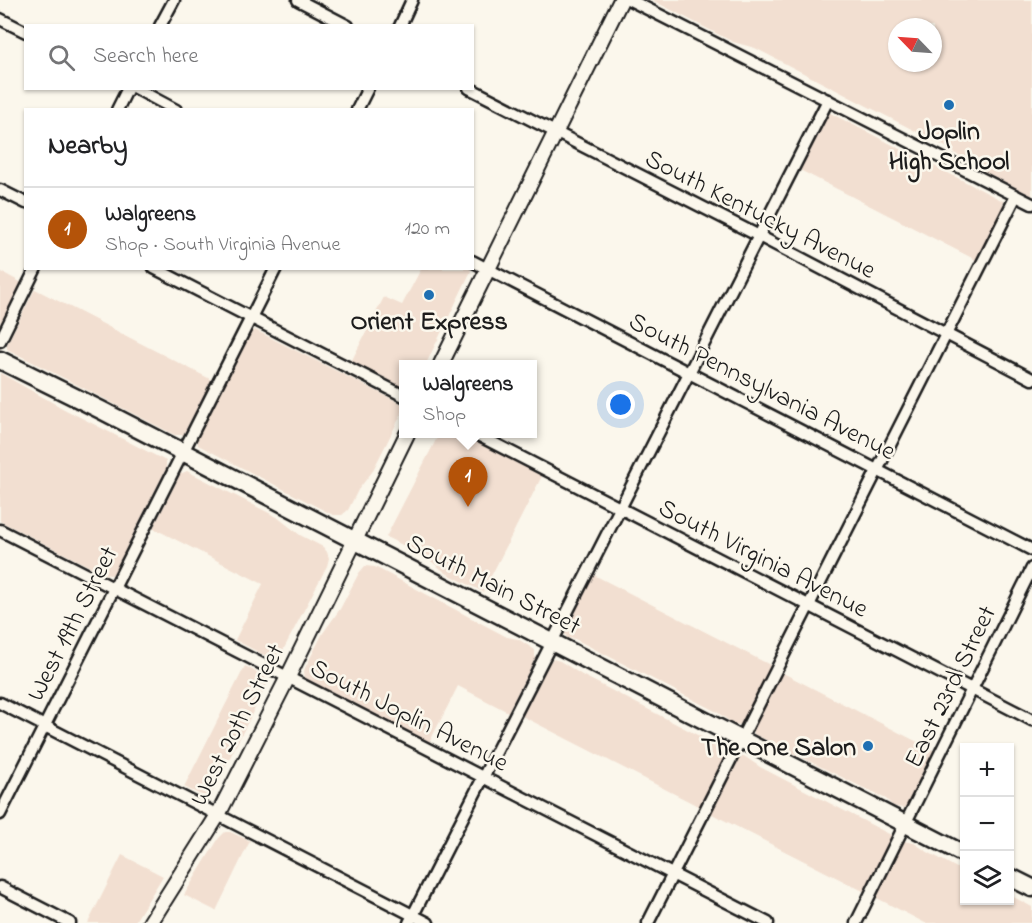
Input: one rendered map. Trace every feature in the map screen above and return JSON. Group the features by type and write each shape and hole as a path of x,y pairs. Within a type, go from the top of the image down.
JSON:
{"main road":[{"path":"443,360 621,0"},
{"name":"South Main Street","path":"0,360 960,852"},
{"name":"West 20th Street","path":"150,923 218,815 405,438"},
{"path":"1014,879 1032,888"}],"street":[{"path":"161,24 174,0"},
{"path":"298,0 344,24"},
{"path":"401,24 412,0"},
{"path":"630,0 1032,204"},
{"path":"0,19 24,31"},
{"path":"118,108 127,90"},
{"path":"139,90 172,108"},
{"path":"358,108 367,90"},
{"name":"South Kentucky Avenue","path":"473,90 1032,379"},
{"path":"411,919 828,100"},
{"path":"0,190 24,202"},
{"path":"648,923 1016,196"},
{"name":"South Pennsylvania Avenue","path":"474,262 1032,550"},
{"path":"0,341 35,270"},
{"path":"158,270 399,393"},
{"name":"West 19th Street","path":"0,814 275,270"},
{"name":"South Virginia Avenue","path":"484,438 1032,720"},
{"name":"South Joplin Avenue","path":"0,530 768,923"},
{"name":"East 23rd Street","path":"856,923 1032,568"},
{"path":"0,703 218,815 411,919 428,923"},
{"path":"0,887 70,923"}],"shaded area":[{"name":"Joplin High School","path":"652,0 1032,0 1032,196 968,163 948,148 755,48 733,42"},
{"name":"Joplin High School","path":"830,113 1003,201 1004,209 978,261 798,169 825,116"},
{"path":"420,270 470,270 428,360 399,360 399,387 351,362 384,297 402,305"},
{"path":"0,271 22,283 0,325"},
{"path":"35,289 212,380 183,435 175,435 7,349 7,344"},
{"path":"255,330 399,402 399,419 372,472 358,490 348,510 342,515 333,515 198,445 197,440 249,334"},
{"path":"0,373 64,409 166,461 166,469 111,575 104,574 0,521"},
{"path":"437,438 470,438 542,476 483,592 446,573 423,555 386,537"},
{"path":"187,471 277,517 300,535 323,547 327,552 329,558 327,566 279,658 272,659 235,640 263,584 153,528 180,474"},
{"path":"365,566 375,567 507,637 518,639 535,650 535,659 508,712 458,686 429,743 305,678 305,668 323,633"},
{"path":"592,574 772,666 742,723 739,725 732,723 717,712 575,639 567,638 563,630"},
{"path":"553,659 711,742 724,746 727,755 700,807 520,715 547,664"},
{"path":"245,666 265,677 267,684 211,795 203,796 184,787"},
{"path":"781,672 935,751 906,807 893,806 886,799 754,734 755,721"},
{"path":"744,756 760,767 891,835 865,892 710,813 737,760"},
{"path":"225,832 250,841 216,911 184,895"},
{"path":"903,841 914,843 960,870 960,905 1014,905 1014,897 1032,907 1032,923 925,923 875,897"},
{"path":"122,855 163,876 134,923 88,923"}],"place":[{"name":"Joplin High School","path":"949,105"},
{"name":"Orient Express","path":"429,295"},
{"name":"Walgreens","path":"468,507"},
{"name":"The One Salon","path":"868,746"}]}
